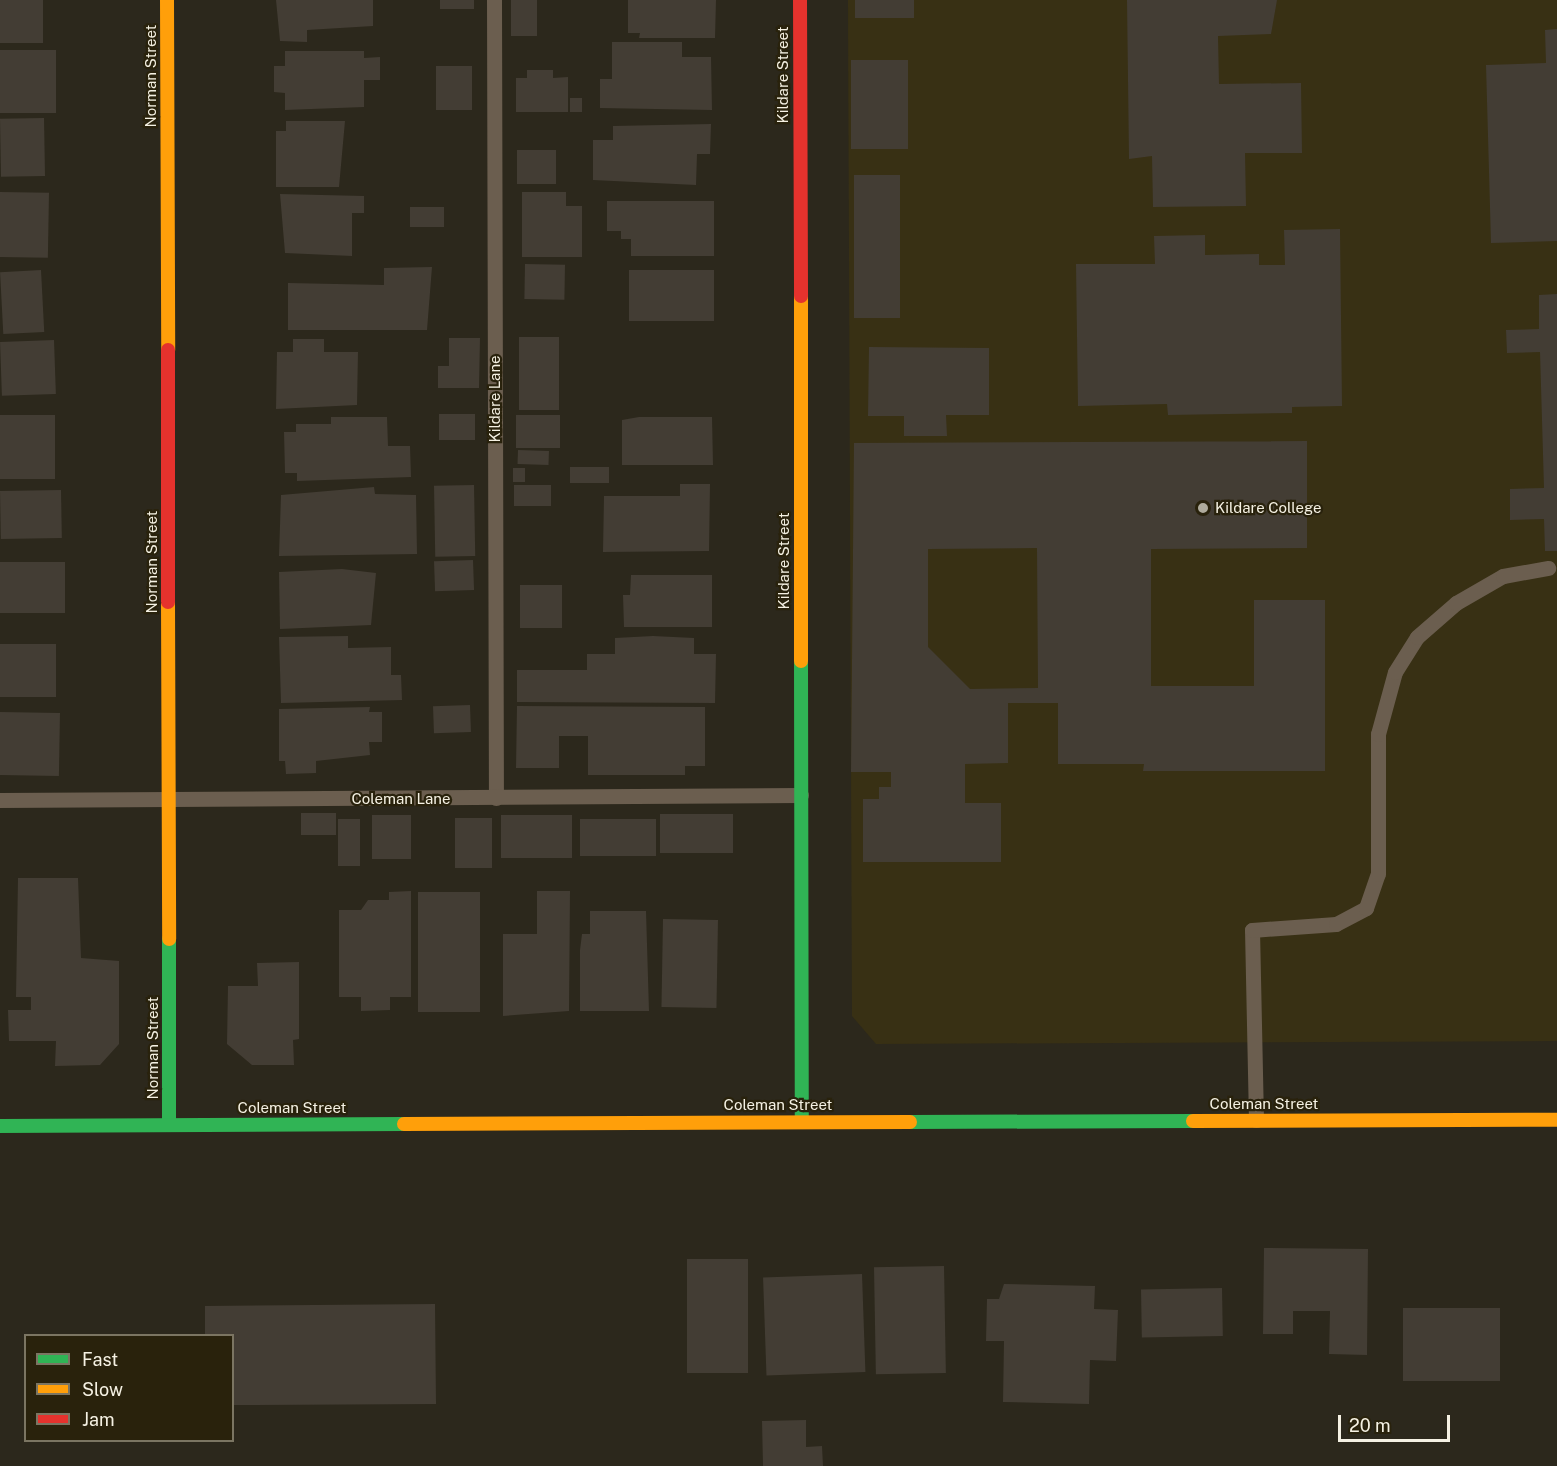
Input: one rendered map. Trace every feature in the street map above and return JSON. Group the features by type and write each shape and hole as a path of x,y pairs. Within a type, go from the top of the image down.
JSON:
{"street":[{"name":"Norman Street","path":"167,0 169,1125"},
{"name":"Kildare Street","path":"800,0 802,1122"},
{"name":"Coleman Street","path":"0,1126 1557,1120"}],"lane":[{"name":"Kildare Lane","path":"494,0 496,798"},
{"path":"1256,1120 1252,930 1336,924 1366,908 1378,874 1378,734 1395,672 1417,638 1456,603 1503,576 1548,568"},
{"name":"Coleman Lane","path":"0,800 801,795"}],"shaded area":[{"name":"Kildare College","path":"848,0 1557,0 1557,1041 876,1044 852,1016"}],"building":[{"path":"0,0 43,0 43,43 0,43"},
{"path":"276,0 373,0 373,26 307,30 307,42 280,41"},
{"path":"440,0 474,0 474,9 440,9"},
{"path":"511,0 537,0 537,36 511,36"},
{"path":"628,0 716,0 715,38 639,38 640,33 628,33"},
{"path":"855,0 914,0 914,18 855,18"},
{"path":"1127,0 1277,0 1271,34 1218,36 1219,84 1301,83 1302,153 1245,153 1246,206 1153,207 1152,156 1129,159"},
{"path":"1557,29 1557,241 1491,243 1486,65 1546,63 1545,30"},
{"path":"612,42 682,42 682,57 711,57 712,110 600,108 600,79 612,79"},
{"path":"0,50 56,50 56,113 0,113"},
{"path":"285,51 364,51 364,58 380,57 380,80 364,80 364,107 285,110 285,93 274,92 274,66 285,66"},
{"path":"851,60 908,60 908,149 851,149"},
{"path":"436,66 472,66 472,110 436,110"},
{"path":"527,70 553,70 553,78 568,77 568,112 516,112 516,78 527,78"},
{"path":"570,98 582,98 582,112 570,112"},
{"path":"44,118 45,176 1,177 0,119"},
{"path":"286,121 345,121 339,187 276,187 276,131 286,131"},
{"path":"711,124 710,154 697,154 696,185 593,180 593,140 613,140 613,126"},
{"path":"517,150 556,150 556,184 517,184"},
{"path":"854,175 900,175 900,318 854,318"},
{"path":"0,192 49,193 48,258 0,257"},
{"path":"522,192 566,192 566,206 582,206 582,257 522,257"},
{"path":"280,194 364,196 364,213 352,213 352,256 285,253"},
{"path":"607,201 714,201 714,256 631,256 631,239 621,239 621,231 607,231"},
{"path":"410,207 444,207 444,227 410,227"},
{"path":"1340,229 1342,406 1292,407 1292,413 1168,415 1167,404 1078,406 1076,264 1155,264 1154,236 1205,235 1205,255 1259,254 1259,265 1285,265 1284,230"},
{"path":"525,264 565,265 564,300 524,299"},
{"path":"432,267 427,330 288,330 288,283 384,285 384,268"},
{"path":"41,270 44,332 3,334 0,272"},
{"path":"629,270 714,270 714,321 629,321"},
{"path":"1557,294 1557,551 1545,551 1544,519 1510,520 1510,489 1544,488 1540,352 1507,353 1506,330 1539,329 1539,295"},
{"path":"519,337 559,337 559,410 519,410"},
{"path":"449,338 480,338 479,388 438,388 438,366 449,366"},
{"path":"293,339 324,339 324,352 358,352 357,405 276,409 277,352 293,352"},
{"path":"54,340 56,394 2,396 0,342"},
{"path":"869,347 989,348 989,415 946,415 947,436 904,436 904,416 868,416"},
{"path":"439,414 475,414 475,440 439,440"},
{"path":"0,415 55,415 55,479 0,479"},
{"path":"516,415 560,415 560,448 516,448"},
{"path":"331,417 387,417 388,446 410,446 411,477 297,481 297,473 285,473 284,432 296,432 296,424 331,424"},
{"path":"639,417 712,417 713,465 622,465 622,420"},
{"path":"1307,441 1307,548 1151,549 1151,686 1254,686 1254,600 1325,600 1325,771 1143,771 1144,764 1058,764 1058,703 1008,703 1008,763 965,764 965,803 1001,803 1001,862 863,862 863,799 879,799 879,787 891,787 891,772 851,772 854,443","holes":["1037,548 1038,688 970,689 928,647 928,549"]},
{"path":"518,450 549,451 548,465 518,464"},
{"path":"570,467 609,467 609,483 570,483"},
{"path":"513,468 525,468 525,482 513,482"},
{"path":"680,484 710,484 709,551 603,552 604,496 680,496"},
{"path":"474,485 475,556 435,557 434,486"},
{"path":"514,485 551,485 551,506 514,506"},
{"path":"374,487 375,494 416,495 417,554 279,556 281,495"},
{"path":"61,490 62,538 1,539 0,491"},
{"path":"473,560 474,590 435,591 434,561"},
{"path":"0,562 65,562 65,613 0,613"},
{"path":"342,569 376,573 371,625 280,629 279,572"},
{"path":"631,575 712,575 712,627 624,627 623,595 630,595"},
{"path":"520,585 562,585 562,628 520,628"},
{"path":"348,636 348,648 391,647 391,675 401,675 402,700 281,703 279,637"},
{"path":"653,636 694,638 694,654 716,654 715,703 517,702 517,670 587,670 587,654 615,654 615,638"},
{"path":"0,644 56,644 56,697 0,697"},
{"path":"470,705 471,732 434,733 433,706"},
{"path":"517,706 705,707 705,766 685,766 685,775 588,775 588,736 559,736 559,768 516,768"},
{"path":"370,707 369,712 382,712 382,742 369,742 370,755 316,761 316,773 286,774 285,761 279,761 279,709"},
{"path":"0,712 60,713 59,776 0,775"},
{"path":"301,813 336,813 336,835 301,835"},
{"path":"660,814 733,814 733,853 660,853"},
{"path":"372,815 411,815 411,859 372,859"},
{"path":"501,815 572,815 572,858 501,858"},
{"path":"455,818 492,818 492,868 455,868"},
{"path":"338,819 360,819 360,866 338,866"},
{"path":"580,819 656,819 656,856 580,856"},
{"path":"18,878 78,878 81,958 119,961 119,1044 100,1065 55,1066 56,1041 9,1041 8,1010 31,1010 31,997 16,997"},
{"path":"411,891 411,997 390,997 390,1010 361,1011 361,997 339,997 339,910 361,910 368,900 389,900 389,892"},
{"path":"537,891 570,891 569,1011 503,1016 503,934 537,934"},
{"path":"418,892 480,892 480,1012 418,1012"},
{"path":"590,911 646,911 649,1011 580,1011 580,950 582,934 590,934"},
{"path":"663,919 718,920 716,1008 661,1007"},
{"path":"299,962 299,1039 293,1040 294,1065 252,1065 227,1044 228,986 258,986 257,963"},
{"path":"1264,1248 1368,1249 1367,1355 1329,1354 1330,1311 1293,1311 1293,1334 1263,1334"},
{"path":"687,1259 748,1259 748,1373 687,1373"},
{"path":"944,1266 946,1373 876,1374 874,1267"},
{"path":"862,1274 865,1372 766,1375 763,1277"},
{"path":"1004,1284 1095,1286 1094,1309 1118,1310 1116,1361 1090,1360 1089,1404 1003,1402 1004,1341 986,1341 987,1299 999,1299"},
{"path":"1222,1288 1223,1336 1142,1337 1141,1289"},
{"path":"435,1304 436,1404 234,1405 234,1334 205,1334 205,1306"},
{"path":"1403,1308 1500,1308 1500,1381 1403,1381"},
{"path":"806,1420 806,1447 822,1446 823,1466 763,1466 762,1421"}],"traffic: fast":[{"path":"801,661 802,1122"},
{"path":"169,939 169,1125"},
{"path":"910,1122 1193,1121"},
{"path":"0,1126 404,1124"}],"traffic: slow":[{"path":"167,0 168,350"},
{"path":"801,296 801,661"},
{"path":"168,602 169,939"},
{"path":"1193,1121 1557,1120"},
{"path":"404,1124 910,1122"}],"traffic: jam":[{"path":"800,0 801,296"},
{"path":"168,350 168,602"}],"place":[{"name":"Kildare College","path":"1203,508"}]}
